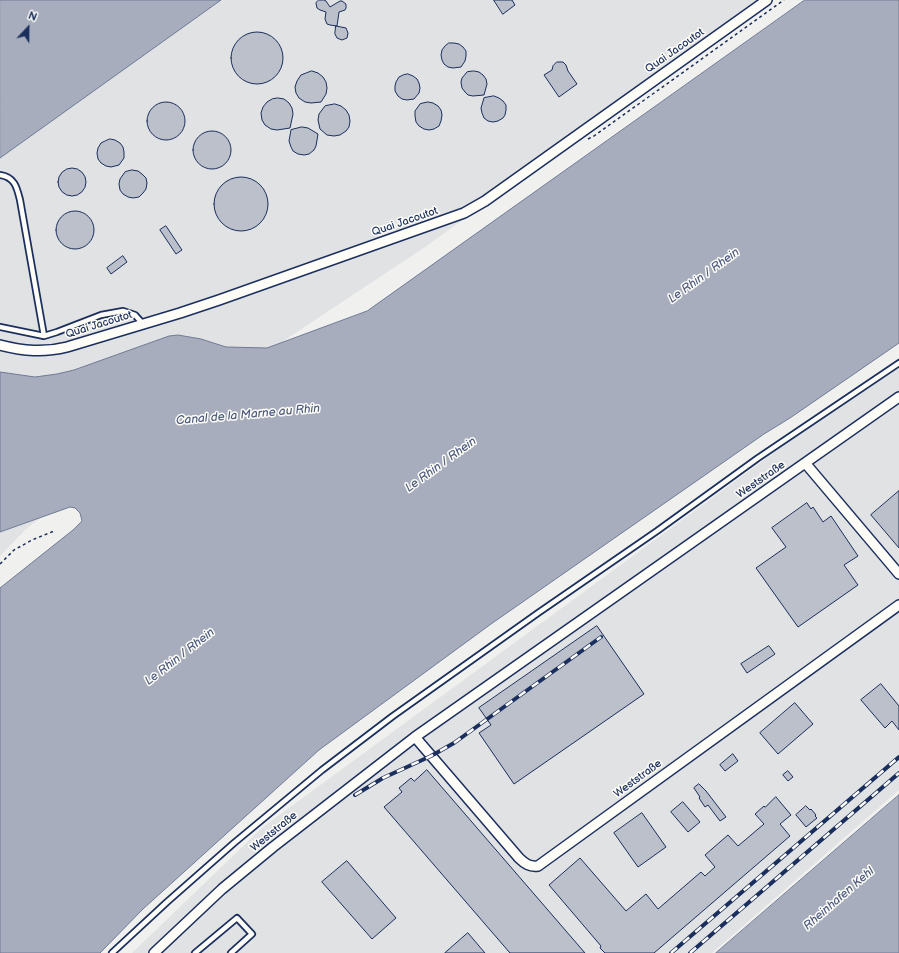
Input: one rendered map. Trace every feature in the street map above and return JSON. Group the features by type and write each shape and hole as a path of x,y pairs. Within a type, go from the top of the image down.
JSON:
{"street":[{"name":"Quai Jacoutot","path":"0,345 37,352 58,350 219,300 455,217 472,209 522,175 767,0"},
{"name":"Weststraße","path":"154,953 222,889 415,737 806,464 899,397"},
{"path":"806,464 848,510 899,574"},
{"name":"Weststraße","path":"415,737 519,858 528,865 533,867 538,866 899,605"}],"lane":[{"path":"0,175 6,176 15,184 20,200 44,336"},
{"path":"0,326 44,336 101,315 122,311 135,315 143,324"},
{"path":"112,953 234,843 322,770 393,716 758,458 899,363"},
{"path":"195,953 237,918 252,934 231,953"}],"path":[{"path":"594,136 784,0"},
{"path":"0,564 14,550 54,530"}],"shaded area":[{"path":"0,0 771,0 425,247 279,344 133,444 25,530 0,556"},
{"path":"899,361 899,790 712,953 132,953 263,827"}],"water":[{"path":"0,0 221,0 0,158"},
{"path":"805,0 899,0 899,343 790,418 764,434 491,624 319,750 143,909 100,953 0,953 0,588 73,530 82,521 80,513 75,508 70,507 0,532 0,372 35,377 57,374 74,370 169,336 178,335 201,339 226,347 267,348 367,311"},
{"name":"Rheinhafen Kehl","path":"899,795 899,953 716,953"}],"building":[{"path":"319,0 326,1 330,7 340,1 346,4 345,10 339,12 337,26 327,24 325,19 326,12 317,8 316,3"},
{"path":"494,0 512,0 515,5 503,14"},
{"path":"336,26 346,28 348,33 347,38 342,40 337,38 335,34"},
{"path":"257,32 271,36 279,44 283,58 279,72 271,80 257,84 243,80 235,72 231,58 235,44 243,36"},
{"path":"449,43 459,44 466,51 465,61 461,67 448,67 442,60 442,50"},
{"path":"557,62 563,62 566,65 568,71 577,84 559,97 544,75 552,70 553,66"},
{"path":"312,71 318,73 326,82 326,94 321,102 305,102 299,98 296,93 295,87 301,75"},
{"path":"467,72 479,72 486,79 487,84 484,95 468,95 462,88 462,78"},
{"path":"408,74 417,79 420,88 419,93 414,99 407,100 398,96 395,91 395,86 399,77"},
{"path":"494,96 503,101 506,105 506,110 503,118 493,122 484,118 481,108 484,98"},
{"path":"272,99 284,99 292,108 293,114 290,128 277,130 271,129 265,125 262,120 261,113 263,107"},
{"path":"162,102 170,102 180,107 184,114 184,128 180,135 170,140 162,140 152,135 150,132 147,125 147,117 152,107 155,105"},
{"path":"428,102 438,106 442,115 439,126 429,130 419,126 416,122 415,116 415,111 420,104"},
{"path":"335,104 346,110 349,115 349,127 340,135 327,135 320,129 318,120 319,114 325,106"},
{"path":"302,127 308,128 318,134 314,150 309,154 304,155 293,151 289,141 291,130"},
{"path":"208,131 216,131 226,136 230,143 230,157 226,164 216,169 208,169 198,164 196,161 193,154 193,146 198,136 201,134"},
{"path":"110,139 120,143 124,152 124,158 119,165 111,167 101,163 98,159 97,153 101,143"},
{"path":"72,168 82,172 86,182 82,192 72,196 62,192 58,182 62,172"},
{"path":"132,170 138,171 142,174 146,178 147,183 146,189 143,193 139,197 133,198 123,194 120,190 119,184 120,179 125,172"},
{"path":"236,177 246,177 256,181 264,189 268,199 268,209 264,219 256,227 246,231 236,231 226,227 218,219 214,209 214,199 218,189 226,181"},
{"path":"71,211 79,211 89,216 93,223 93,237 89,244 79,249 71,249 61,244 59,241 56,234 56,226 61,216 64,214"},
{"path":"166,226 182,250 176,254 160,230"},
{"path":"123,256 127,262 111,274 107,268"},
{"path":"899,491 899,548 871,515"},
{"path":"807,503 811,509 813,507 823,522 831,516 858,556 844,565 858,585 798,627 756,568 786,547 772,528"},
{"path":"597,626 644,694 514,784 479,733 491,725 479,708"},
{"path":"769,646 775,654 747,673 741,664"},
{"path":"881,684 899,706 899,730 892,721 885,728 861,700"},
{"path":"795,703 813,724 778,754 760,733"},
{"path":"733,754 738,761 725,771 720,765"},
{"path":"427,770 585,953 510,953 384,807 402,792 399,788 411,778 414,781"},
{"path":"788,771 793,777 788,781 783,775"},
{"path":"699,784 726,817 720,821 708,805 705,807 694,788"},
{"path":"776,797 791,815 780,824 790,836 654,953 605,953 600,948 601,946 549,885 580,858 626,911 646,894 658,909 701,872 705,876 715,867 705,855 728,835 738,846 764,824 755,814"},
{"path":"683,802 700,822 688,832 671,812"},
{"path":"806,806 810,810 811,809 817,818 806,827 796,815"},
{"path":"642,813 666,847 638,867 614,833"},
{"path":"347,861 396,918 372,939 322,882"},
{"path":"468,933 485,953 445,953"}],"railway":[{"path":"355,795 383,778 431,756 454,743 601,637"},
{"path":"671,953 899,757"},
{"path":"690,953 899,773"}],"water label":[{"name":"Le Rhin / Rhein","path":"704,276"},
{"name":"Canal de la Marne au Rhin","path":"248,415"},
{"name":"Le Rhin / Rhein","path":"441,465"},
{"name":"Le Rhin / Rhein","path":"180,657"}]}
